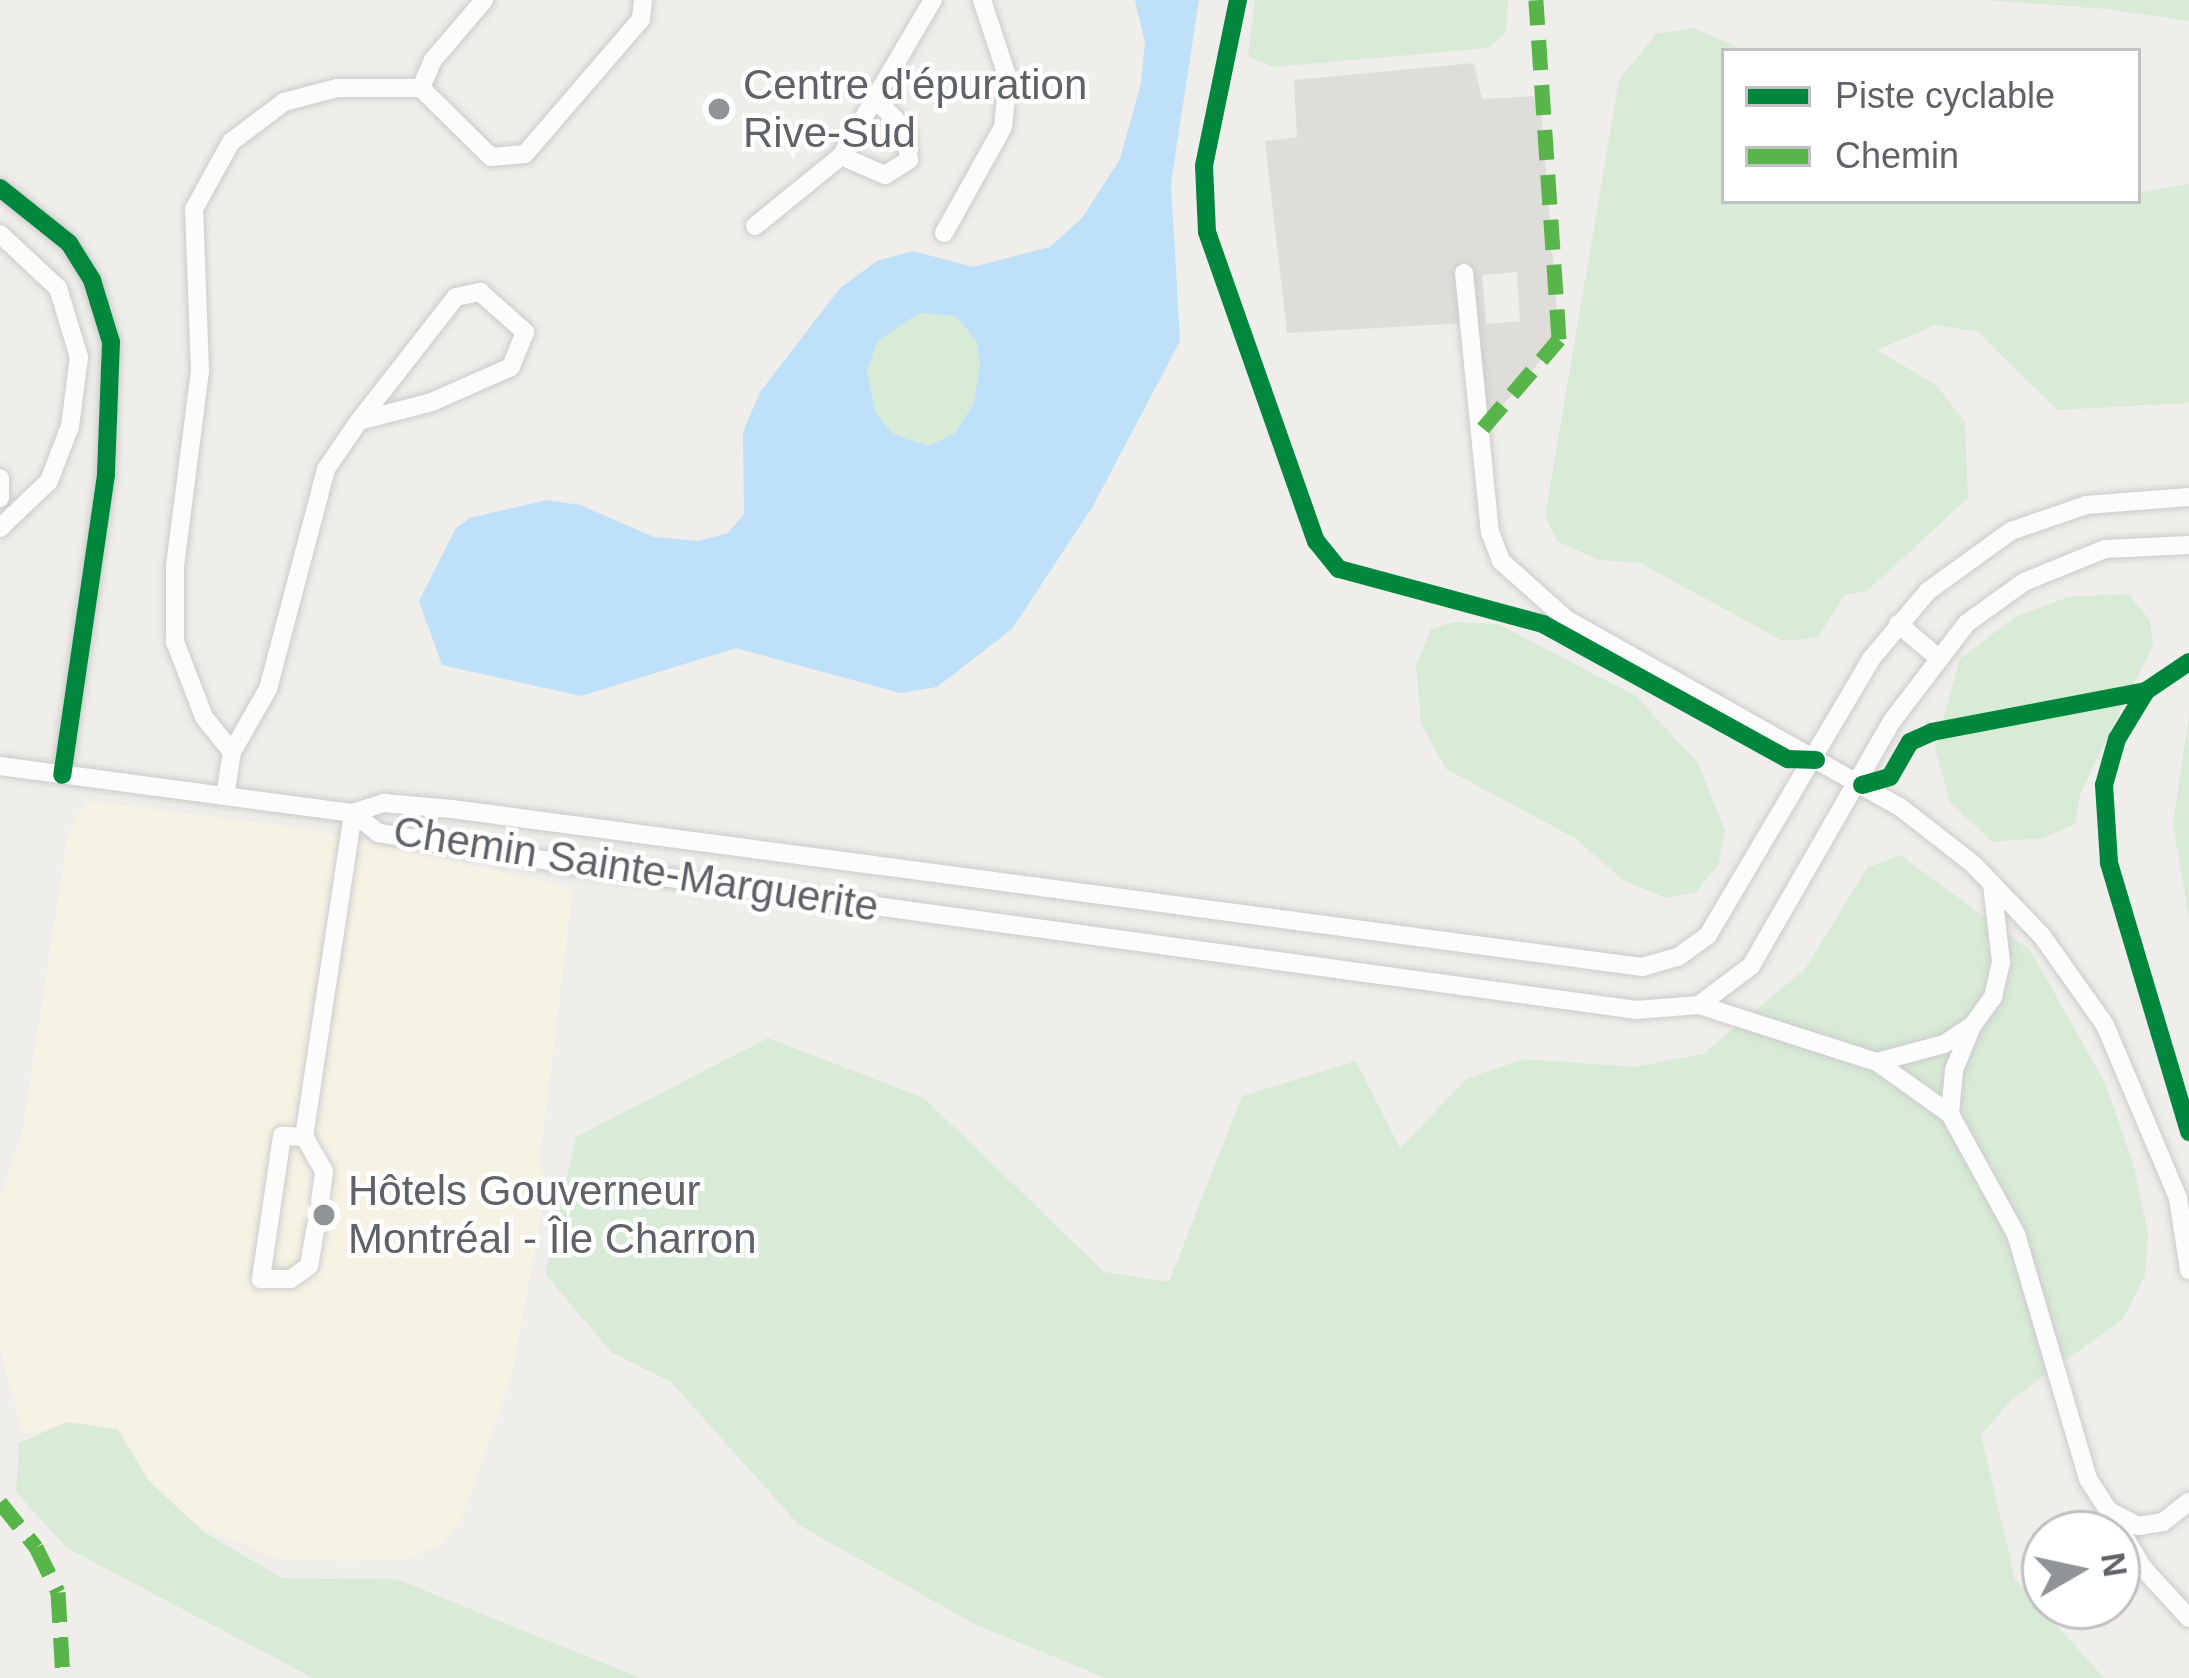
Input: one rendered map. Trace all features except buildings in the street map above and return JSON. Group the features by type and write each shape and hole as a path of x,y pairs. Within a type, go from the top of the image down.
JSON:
{"street":[{"path":"421,88 433,61 484,0"},
{"path":"232,752 203,717 175,642 175,566 200,371 194,209 231,142 284,102 337,88 421,88 491,157 525,154 640,19 644,0"},
{"path":"755,226 841,156 878,102 933,0"},
{"path":"944,233 1003,127 1007,80 982,0"},
{"path":"841,156 885,175 909,160 906,130 878,102"},
{"path":"0,188 69,244 100,299 111,342 109,449 62,775"},
{"path":"0,234 58,288 80,357 70,426 49,481 0,527"},
{"path":"1465,273 1490,532 1501,562 1565,620 1862,785 1991,883 2042,936 2105,1024 2178,1198 2189,1270"},
{"path":"225,796 232,752 268,689 326,469 359,421 456,297 481,292 525,332 511,367 432,402 359,421"},
{"path":"0,478 0,498"},
{"name":"Chemin Sainte-Marguerite","path":"353,813 384,803 452,808 1642,967 1678,956 1708,935 1898,624 1928,592 2011,531 2086,505 2189,497"},
{"path":"1699,1005 1751,966 1935,655 2024,583 2105,549 2189,545"},
{"path":"1898,624 1935,655"},
{"path":"0,766 353,813 304,1137 324,1171 320,1201"},
{"name":"Chemin Sainte-Marguerite","path":"353,813 379,833 568,864 1636,1010 1699,1005"},
{"path":"1950,1114 1954,1070 1972,1026 1993,997 2001,962 1991,883"},
{"path":"1699,1005 1876,1062 1950,1114 2016,1234 2088,1478 2108,1510"},
{"path":"1876,1062 1944,1044 1972,1026"},
{"path":"304,1137 282,1136 261,1280 302,1273 312,1259 316,1225"},
{"path":"2141,1523 2149,1526 2189,1502"},
{"path":"2141,1565 2189,1618"}],"shaded area":[{"path":"1474,63 1482,99 1540,96 1559,339 1483,428 1469,323 1287,333 1265,141 1297,137 1294,80","holes":["1517,272 1520,321 1486,324 1482,275"]},
{"path":"86,801 312,830 573,888 539,1163 547,1186 511,1378 462,1517 444,1543 405,1560 283,1561 173,1515 112,1434 92,1424 23,1434 0,1349 0,1198 22,1134 68,835"}],"green space":[{"path":"1255,0 1508,0 1506,32 1489,48 1273,67 1248,56"},
{"path":"1985,0 2189,0 2189,21 2106,9"},
{"path":"1694,28 1739,48 1721,48 1721,204 2141,204 2141,192 2189,184 2189,403 2057,410 1978,332 1935,325 1877,350 1936,385 1965,422 1968,498 1867,591 1845,595 1818,637 1783,641 1640,563 1599,560 1557,541 1545,516 1619,80 1656,34"},
{"path":"919,313 955,316 976,340 980,363 974,403 954,434 928,446 893,434 876,413 867,371 878,341"},
{"path":"2128,594 2150,620 2153,645 2081,792 2075,824 2043,838 1992,842 1950,802 1935,748 1960,659 2015,617 2068,597"},
{"path":"1455,622 1498,624 1636,696 1698,763 1725,830 1718,865 1696,892 1666,898 1623,880 1575,838 1446,769 1421,724 1416,665 1431,629"},
{"path":"2189,715 2189,919 2173,824"},
{"path":"1900,855 2031,951 2105,1083 2133,1163 2148,1233 2145,1276 2123,1319 2012,1399 1981,1435 2015,1579 2021,1586 2021,1630 2061,1630 2104,1678 1106,1678 976,1625 799,1525 671,1382 612,1353 545,1274 576,1137 768,1038 924,1098 1104,1272 1169,1282 1242,1096 1356,1061 1400,1148 1468,1078 1524,1059 1634,1067 1703,1054 1805,969 1867,868"},
{"path":"67,1422 118,1429 149,1481 204,1532 282,1578 396,1579 641,1678 313,1678 67,1548 16,1492 19,1443"}],"water":[{"path":"1135,0 1199,0 1171,183 1180,341 1093,506 1012,629 937,687 900,693 736,648 581,696 442,665 419,601 456,528 470,518 546,500 580,505 654,537 699,541 728,533 744,514 743,432 760,392 840,288 877,261 913,251 973,267 1050,247 1082,218 1120,159 1141,83 1145,43","holes":["919,313 955,316 976,340 980,363 974,403 954,434 928,446 893,434 876,413 867,371 878,341"]}],"marked path":[{"path":"1483,428 1559,339 1536,0"},
{"path":"0,1502 36,1547 58,1592 63,1678"}],"cycle path":[{"path":"1238,0 1204,166 1207,232 1316,541 1339,569 1543,624 1788,759 1816,760"},
{"path":"0,188 69,243 92,280 111,342 106,475 62,775"},
{"path":"2189,662 2146,691 2117,739 2104,785 2109,863 2189,1132"},
{"path":"1862,785 1890,777 1910,742 1932,732 2146,691"}],"place":[{"name":"Centre d'épuration Rive-Sud","path":"719,109"},
{"name":"Hôtels Gouverneur Montréal - Île Charron","path":"324,1215"}]}
